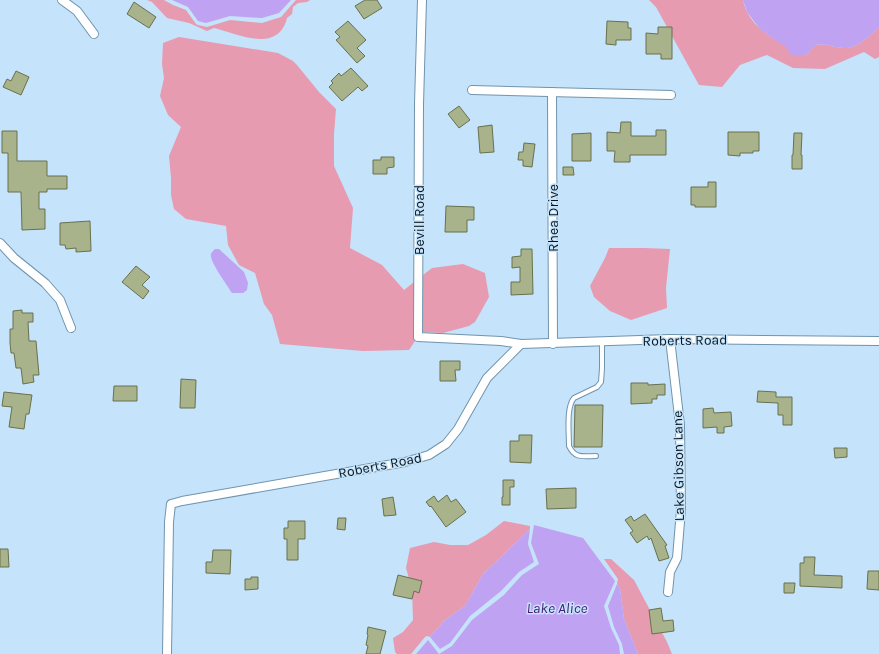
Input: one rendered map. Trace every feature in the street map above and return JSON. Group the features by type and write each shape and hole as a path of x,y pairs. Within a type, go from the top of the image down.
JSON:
{"street":[{"path":"62,0 77,11 94,34"},
{"name":"Bevill Road","path":"422,0 419,104 418,337 501,341 521,344"},
{"path":"472,90 671,95"},
{"name":"Rhea Drive","path":"552,92 553,344"},
{"path":"0,243 14,258 45,282 60,300 71,328"},
{"name":"Roberts Road","path":"167,654 169,522 171,504 405,462 429,455 446,444 458,429 487,378 521,344 670,339 879,340"},
{"name":"Lake Gibson Lane","path":"668,592 670,572 677,558 681,510 680,424 670,339"}],"lane":[{"path":"596,456 580,456 573,453 571,450 569,446 569,409 571,401 574,398 597,387 601,382 602,342"}],"shaded area":[{"path":"147,0 164,0 186,10 196,24 207,27 230,20 262,23 281,17 296,0 310,0 307,2 298,3 293,7 292,14 287,18 282,29 275,36 266,39 256,39 214,28 207,31 189,23 167,18 152,2"},
{"path":"649,0 743,0 747,12 758,27 781,43 805,56 818,44 845,48 852,47 865,40 879,27 879,57 875,59 864,52 825,69 793,68 767,55 740,65 722,87 699,85 656,7"},
{"path":"179,37 278,53 293,61 319,92 336,109 334,166 353,208 350,248 382,265 404,290 414,282 417,340 409,350 363,351 280,344 272,315 264,304 255,273 239,265 228,245 226,226 186,219 174,209 171,195 169,156 181,127 168,115 160,96 164,78 162,64 163,43"},
{"path":"609,248 670,249 666,288 667,308 631,320 610,311 594,297 590,286"},
{"path":"463,264 485,273 489,297 475,322 469,326 443,333 423,332 423,275 432,268"},
{"path":"504,521 530,526 530,529 483,574 465,606 445,620 430,637 425,637 411,654 397,654 395,652 393,638 403,632 413,620 412,589 406,568 410,548 434,542 450,545 468,545 486,535"},
{"path":"604,559 611,559 634,580 672,654 638,654 624,619 620,588 617,584 618,579"}],"water":[{"path":"172,0 291,0 279,13 262,18 230,16 206,23 198,21 188,7"},
{"path":"743,0 879,0 879,27 865,40 852,47 845,48 818,44 805,56 792,55 784,45 760,29 747,12"},
{"path":"215,249 219,249 244,272 248,283 247,290 243,293 232,293 219,274 211,257 211,254"},
{"name":"Lake Alice","path":"534,525 583,538 615,581 604,606 611,628 619,645 620,654 439,654 452,646 472,620 504,595 522,575 539,564 531,543"},
{"path":"530,529 528,544 534,562 519,572 501,591 470,616 450,643 440,649 430,637 445,620 465,606 483,574"},
{"path":"617,584 620,588 624,619 638,654 624,654 622,644 614,627 608,606"},
{"path":"428,640 439,654 416,654"}],"building":[{"path":"365,0 377,0 382,8 364,19 355,6"},
{"path":"134,2 156,17 149,28 127,14"},
{"path":"348,21 366,40 357,48 365,56 357,63 336,40 340,37 335,32"},
{"path":"607,21 628,22 628,28 631,28 631,40 616,40 616,45 606,44"},
{"path":"658,27 672,27 672,59 661,59 661,54 646,54 646,33 658,34"},
{"path":"351,68 368,86 362,91 358,87 342,101 329,87 333,83 331,81 339,73 341,76"},
{"path":"16,71 29,77 21,95 3,87 7,79 11,81"},
{"path":"459,106 470,120 459,128 448,114"},
{"path":"621,122 631,122 631,136 656,136 656,130 666,130 666,155 630,155 630,162 614,162 615,151 607,151 607,132 620,133"},
{"path":"492,125 494,152 480,153 478,127"},
{"path":"2,131 17,131 17,161 47,161 47,176 67,176 67,189 47,189 47,192 39,192 39,209 45,209 45,229 22,230 21,192 8,192 8,153 2,153"},
{"path":"728,132 759,132 759,151 753,151 753,153 740,153 740,156 728,155"},
{"path":"591,133 591,161 572,161 572,134"},
{"path":"794,133 802,133 802,169 792,169"},
{"path":"524,143 535,144 532,167 523,166 523,160 518,160 519,152 523,152"},
{"path":"381,157 394,157 394,167 387,168 387,174 373,174 373,160 381,160"},
{"path":"563,167 573,167 574,175 563,175"},
{"path":"708,182 716,182 716,207 695,207 695,205 691,205 691,187 708,187"},
{"path":"446,206 474,207 474,220 467,220 467,232 445,232"},
{"path":"90,221 91,251 76,252 76,248 66,249 65,245 60,245 60,223"},
{"path":"521,249 532,249 533,294 511,295 511,282 520,282 520,267 512,268 512,257 521,256"},
{"path":"136,266 150,277 142,285 149,291 143,299 122,282"},
{"path":"22,310 22,313 33,313 33,322 28,322 29,341 36,341 39,375 33,375 34,382 23,384 21,368 16,368 14,353 11,353 10,343 10,329 13,329 13,311"},
{"path":"440,361 460,361 460,370 455,370 456,381 440,381"},
{"path":"181,379 196,380 195,408 180,408"},
{"path":"631,383 648,383 648,385 665,384 665,395 657,395 657,399 652,399 652,403 631,404"},
{"path":"114,386 137,386 137,401 113,401"},
{"path":"758,391 776,392 776,397 792,397 792,425 783,425 783,415 778,415 778,403 757,402"},
{"path":"4,392 32,395 29,414 26,414 24,429 9,427 12,407 2,406"},
{"path":"575,405 603,405 602,447 574,447"},
{"path":"713,408 714,413 731,412 732,426 724,427 724,433 717,433 717,427 703,428 703,409"},
{"path":"519,435 532,435 531,463 510,462 510,441 519,441"},
{"path":"834,448 847,448 847,457 835,458"},
{"path":"503,480 514,480 514,487 510,487 510,505 502,505"},
{"path":"576,488 576,508 547,509 546,489"},
{"path":"447,495 451,502 456,499 466,512 446,527 431,506 430,507 426,502 434,496 438,502"},
{"path":"393,497 396,515 384,516 382,499"},
{"path":"645,514 667,545 665,546 669,558 659,561 651,538 649,540 647,536 637,543 630,533 633,531 625,520 631,516 634,521"},
{"path":"338,518 346,518 345,530 337,529"},
{"path":"288,521 305,521 305,539 298,539 298,560 287,560 287,539 284,539 284,528 288,528"},
{"path":"0,549 8,549 9,567 0,567"},
{"path":"213,550 231,550 230,574 206,573 206,562 212,562"},
{"path":"804,557 815,557 814,575 842,576 842,588 800,586 800,563 804,563"},
{"path":"868,571 879,571 879,590 867,589"},
{"path":"398,575 422,581 419,593 414,591 412,599 393,595"},
{"path":"251,577 258,577 258,589 245,590 245,579 251,579"},
{"path":"784,583 795,583 794,593 784,593"},
{"path":"661,608 663,621 673,620 674,631 652,634 649,610"},
{"path":"368,627 386,631 380,654 366,654 368,646 366,645"}]}
